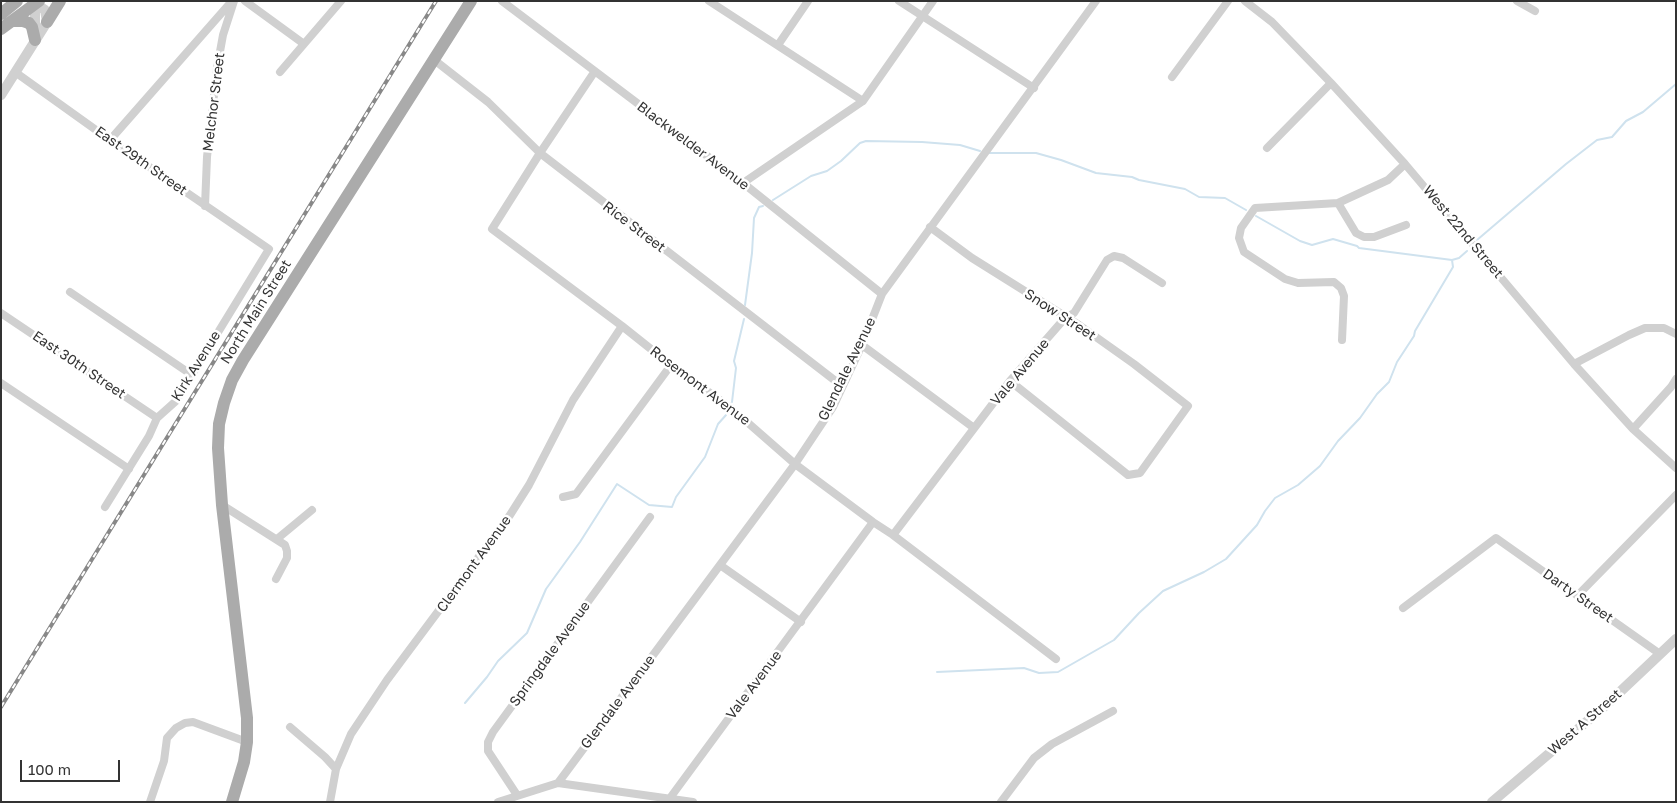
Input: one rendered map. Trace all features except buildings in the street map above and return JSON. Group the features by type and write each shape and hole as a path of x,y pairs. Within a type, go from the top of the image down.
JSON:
{"main road":[{"path":"1,14 17,1"},
{"path":"47,22 60,1"},
{"name":"North Main Street","path":"232,802 240,778 247,742 247,718 222,505 218,448 220,424 232,380 470,1"},
{"path":"1,29 37,2"},
{"path":"12,21 29,23 35,40"}],"street":[{"path":"110,140 233,1"},
{"name":"Melchor Street","path":"206,206 208,148 217,68 223,35 233,1"},
{"path":"245,1 304,44"},
{"path":"280,72 341,1"},
{"name":"Blackwelder Avenue","path":"502,1 743,183 882,294"},
{"path":"709,1 863,101"},
{"path":"778,45 808,1"},
{"path":"900,1 1034,88"},
{"path":"743,183 863,101 933,1"},
{"name":"Glendale Avenue","path":"558,783 795,464 833,407 862,345 882,294 1096,1"},
{"path":"1172,76 1228,1"},
{"name":"West 22nd Street","path":"1245,1 1272,22 1331,83 1405,164 1574,364 1633,430 1676,468"},
{"path":"1518,1 1535,11"},
{"path":"1,95 47,22 45,10 37,2"},
{"path":"35,40 37,2"},
{"name":"Rice Street","path":"433,59 488,102 540,153 842,386"},
{"name":"East 29th Street","path":"15,72 110,140 269,248"},
{"name":"Rosemont Avenue","path":"595,72 540,153 492,229 731,408 795,464 893,535 1056,659"},
{"path":"1267,148 1331,83"},
{"path":"1342,340 1344,296 1341,288 1334,282 1298,283 1285,279 1244,252 1239,238 1241,228 1255,208 1338,203 1388,180 1405,164"},
{"path":"1338,203 1356,233 1364,237 1374,237 1406,225"},
{"name":"Snow Street","path":"930,228 972,258 1079,325 1134,364 1188,406 1140,472 1128,475 1010,381"},
{"name":"Kirk Avenue","path":"105,507 150,436 157,418 176,402 269,248"},
{"name":"Vale Avenue","path":"893,535 1010,381 1065,318 1074,313 1106,260 1114,256 1123,258 1162,283"},
{"path":"70,292 192,375"},
{"name":"East 30th Street","path":"1,312 157,418"},
{"name":"Clermont Avenue","path":"330,802 336,769 351,734 370,705 510,515 529,484 574,400 622,326"},
{"path":"1574,364 1646,328 1664,328 1676,334"},
{"path":"862,345 974,428"},
{"path":"563,497 576,494 672,365"},
{"path":"1633,430 1676,379"},
{"path":"1,383 129,469"},
{"path":"1578,595 1676,494"},
{"path":"222,505 285,545 287,558 276,579"},
{"path":"277,539 312,510"},
{"name":"Springdale Avenue","path":"517,795 488,751 488,742 650,517"},
{"name":"Vale Avenue","path":"670,798 873,522"},
{"name":"Darty Street","path":"1403,608 1496,538 1660,654"},
{"path":"720,565 801,622"},
{"name":"West A Street","path":"1492,802 1605,706 1676,639"},
{"path":"1001,802 1034,758 1052,744 1113,711"},
{"path":"150,802 164,761 167,738 176,728 193,722 247,742"},
{"path":"290,727 336,769"},
{"path":"498,802 558,783 692,802"}],"waterway":[{"path":"1477,240 1566,164 1597,140 1612,137 1626,121 1643,112 1676,84"},
{"path":"773,200 811,176 827,171 860,143 866,141 960,145 980,151"},
{"path":"988,153 1036,153 1096,173 1132,177 1185,189 1199,197 1225,198 1246,210"},
{"path":"745,305 752,253 754,218 759,207 763,206"},
{"path":"1256,216 1300,241 1312,245 1333,239 1359,248 1452,260 1459,258 1467,251"},
{"path":"937,672 1024,668 1039,673 1058,672 1114,640 1163,591 1204,572 1226,559 1257,525 1275,498 1298,485 1320,466 1338,441 1360,418 1377,394 1389,382 1397,362 1453,267 1452,260"},
{"path":"732,402 736,368 734,361 744,319"},
{"path":"465,703 498,661 527,633 546,589 580,542 617,484 649,505 672,507 676,497 705,457 718,424 726,415"}],"railway":[{"path":"1,707 436,1"}]}
